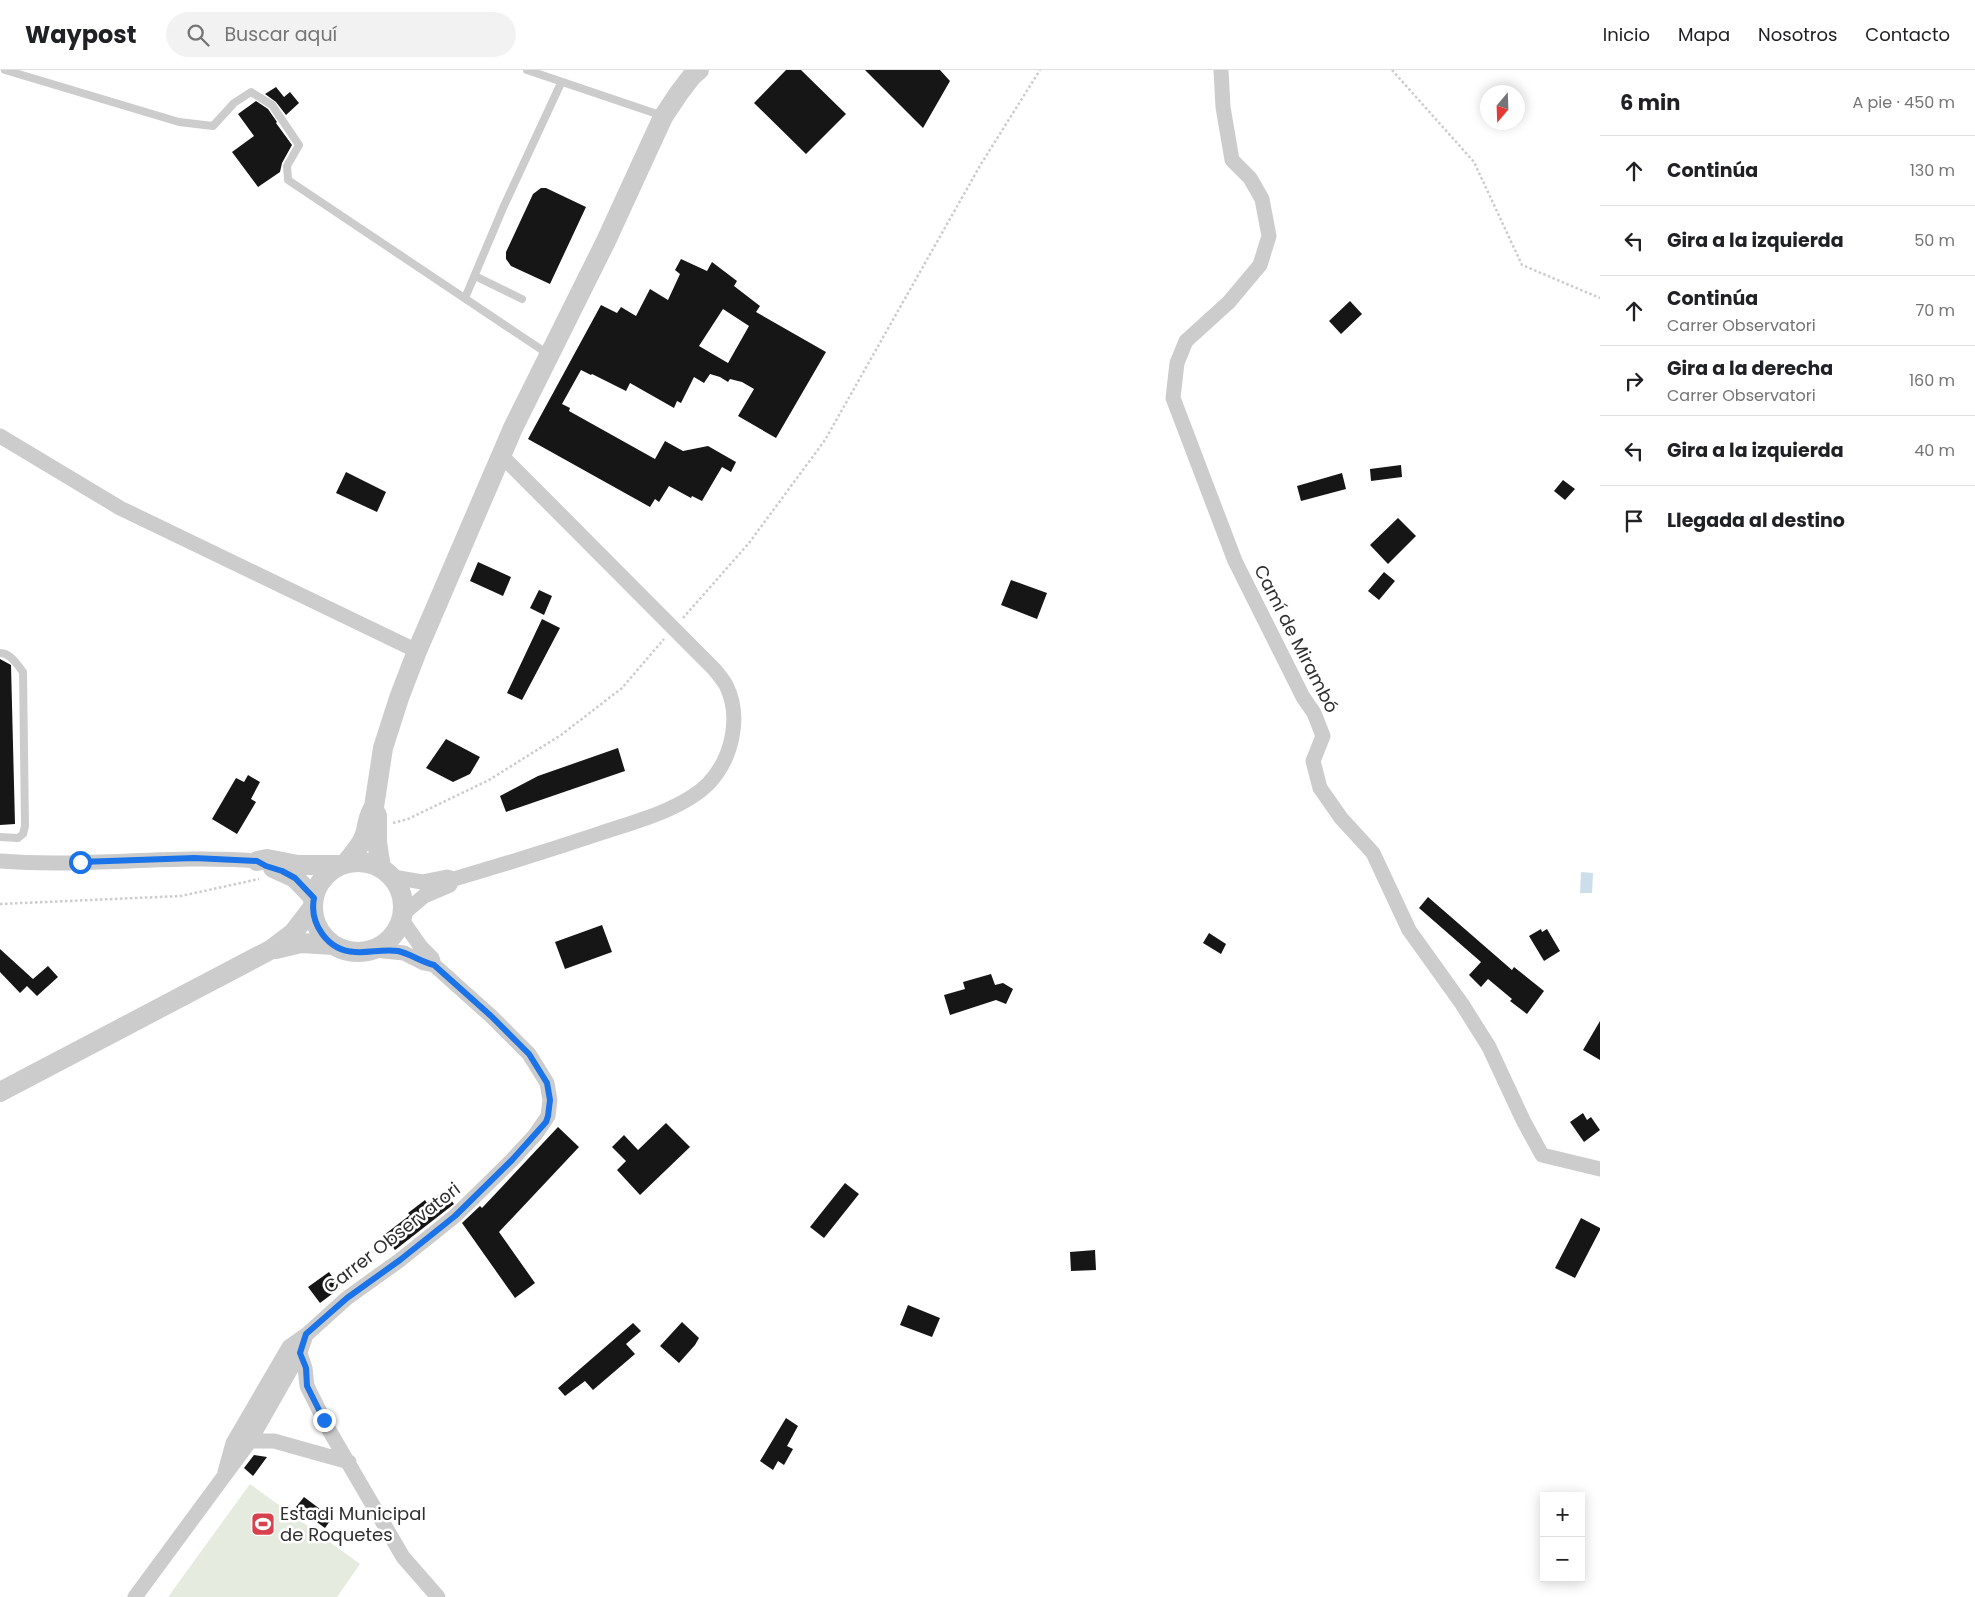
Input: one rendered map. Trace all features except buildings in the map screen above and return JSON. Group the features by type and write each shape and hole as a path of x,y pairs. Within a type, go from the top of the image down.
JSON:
{"street":[{"path":"0,861 51,863 214,858 261,869 266,866 295,878 313,902 316,924 326,939 334,945 343,950 354,952 374,950 404,953 424,963 434,965 432,958 421,947 403,916 401,890 387,872 377,842 377,816 374,807 386,735 417,651 501,455 606,241 663,117 678,93 692,76 700,70"},
{"name":"Camí de Mirambó","path":"1221,70 1223,107 1232,160 1250,178 1262,199 1269,236 1260,265 1229,302 1186,341 1177,363 1173,398 1235,561 1303,697 1314,713 1323,736 1313,761 1320,788 1341,818 1373,853 1409,930 1462,1004 1489,1047 1523,1120 1542,1155 1600,1168"},
{"path":"0,436 120,508 417,651"},
{"path":"261,869 267,859 298,865 364,862 387,872 422,882 447,876 454,879 540,854 655,814 683,802 708,784 720,768 726,756 733,731 734,716 732,702 726,685 715,670 655,608 501,455"},
{"path":"0,1092 272,949 292,933 313,902 323,878 343,864 360,844 366,830 369,813 374,807"},
{"path":"374,950 392,938 403,916 424,896 450,885 454,879"},
{"path":"272,949 283,949 292,945 310,943 334,945"},
{"name":"Carrer Observatori","path":"280,1376 289,1347 347,1298 400,1260 455,1216 512,1160 548,1116 550,1100 547,1083 529,1054 491,1016 434,965"},
{"path":"225,1472 233,1443 262,1394 300,1353 306,1334"},
{"path":"300,1353 306,1368 307,1386 329,1430 403,1557 438,1597"},
{"path":"280,1376 293,1375 307,1386"},
{"path":"136,1597 198,1513 225,1472 250,1441 280,1376"},
{"path":"262,1394 262,1409 254,1420 268,1441"},
{"path":"250,1441 268,1441 349,1462"}],"lane":[{"path":"5,70 179,122 213,126 234,103 251,92 272,105 299,145 287,166 288,180 549,355"},
{"path":"527,70 663,117"},
{"path":"465,298 503,208 561,83"},
{"path":"475,276 522,299"},
{"path":"0,653 5,653 15,661 23,672 25,826 23,834 18,838 0,837"}],"path":[{"path":"679,623 749,544 825,440 981,164 1040,70"},
{"path":"1392,70 1474,162 1522,265 1600,298"},
{"path":"408,819 489,780 561,735 622,688 666,637"},
{"path":"0,904 181,896 261,869"}],"shaded area":[{"name":"Estadi Municipal de Roquetes","path":"250,1484 360,1564 337,1597 168,1597"}],"water":[{"path":"1581,872 1593,873 1592,893 1580,893"}],"place":[{"name":"Estadi Municipal de Roquetes","path":"263,1524"}],"route":[{"path":"80,862 194,858 229,859 257,861 282,871 295,878 314,898 313,907 316,924 326,939 343,950 354,952 374,950 397,951 424,963 434,965 518,1042 538,1065 544,1076 550,1100 546,1122 512,1160 455,1216 400,1260 347,1298 306,1334 300,1353 306,1368 307,1386 324,1420"}]}
